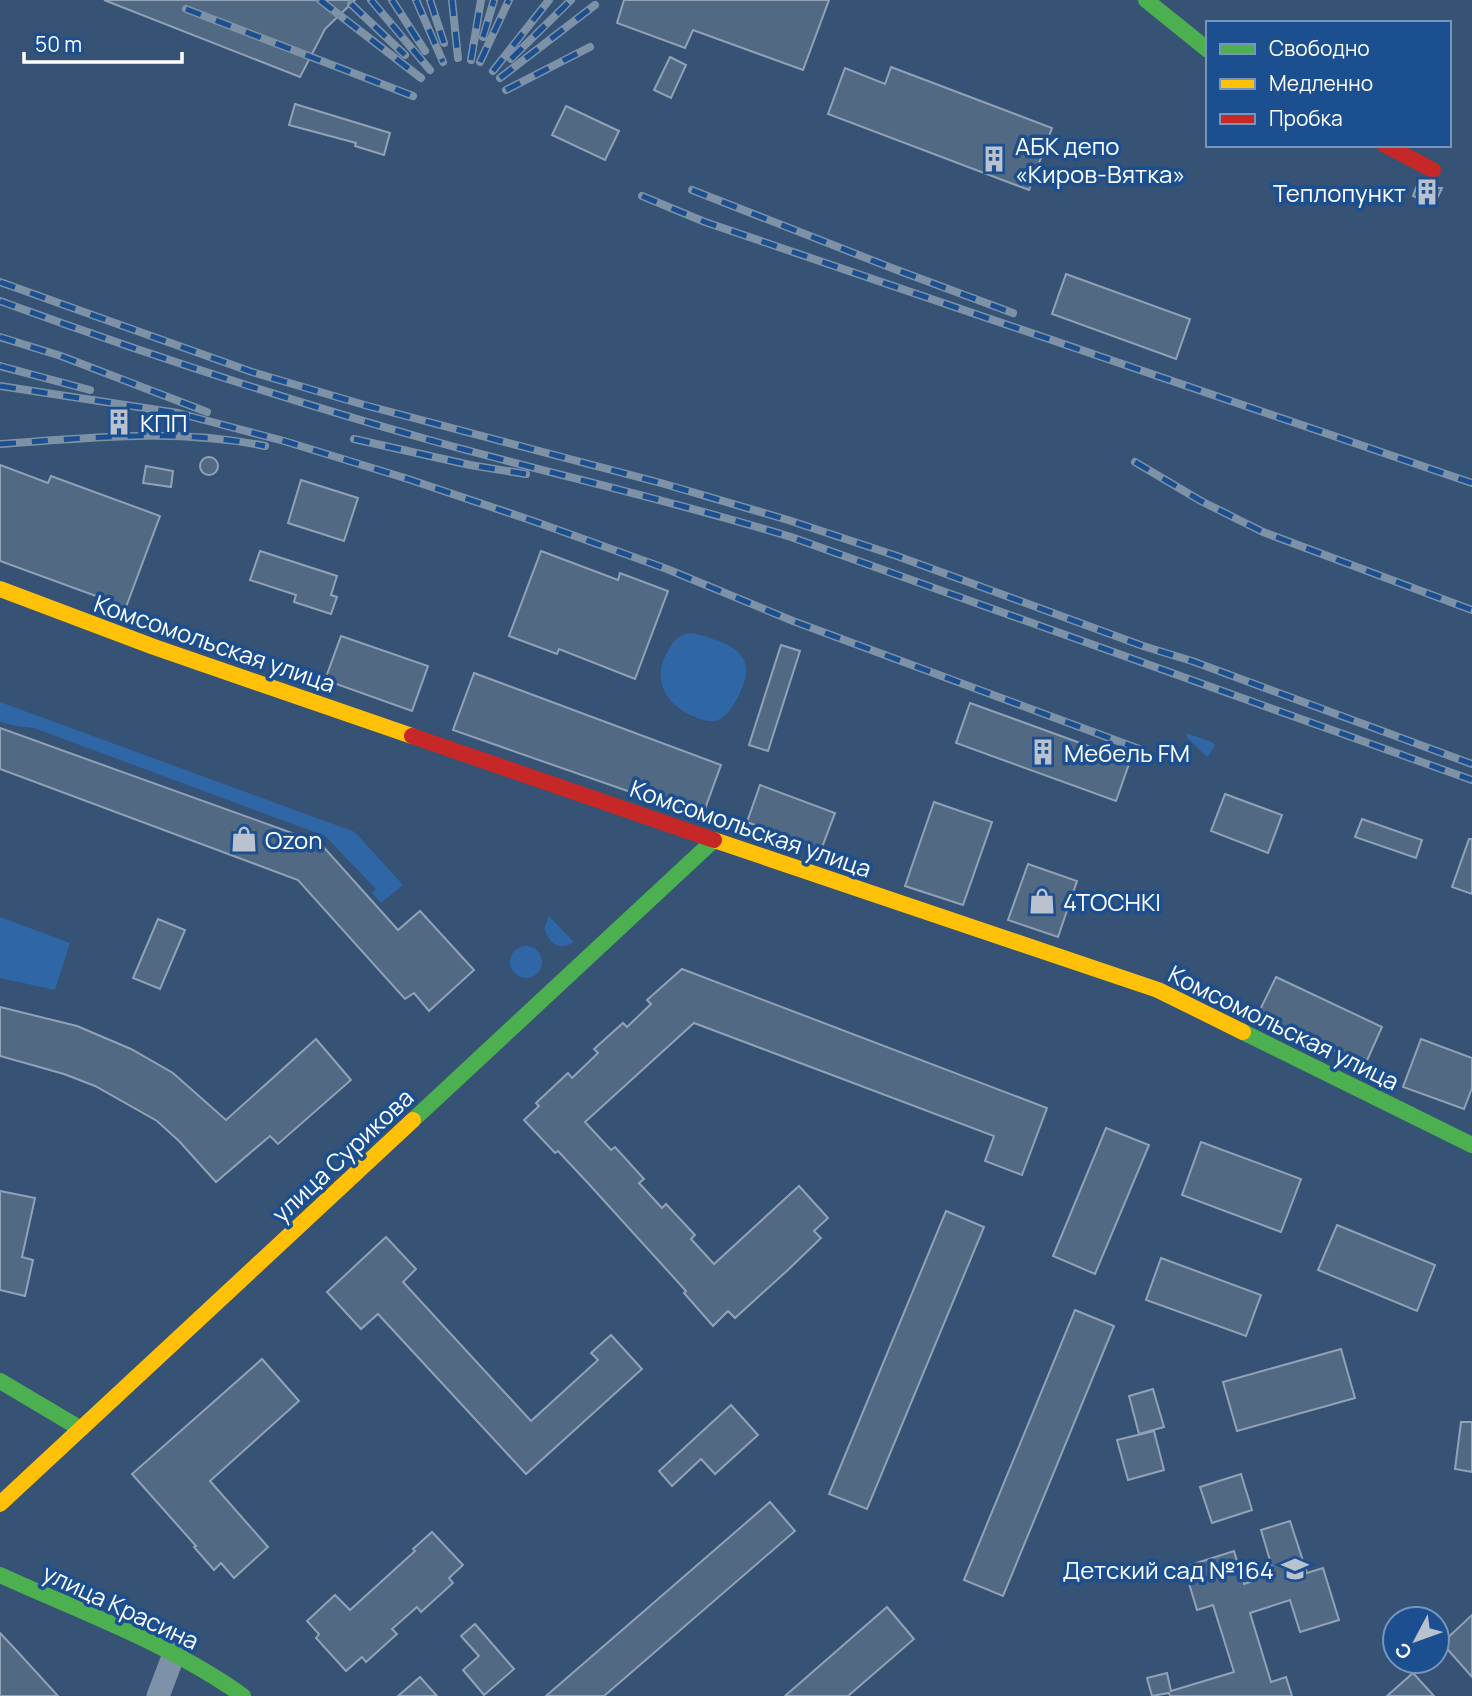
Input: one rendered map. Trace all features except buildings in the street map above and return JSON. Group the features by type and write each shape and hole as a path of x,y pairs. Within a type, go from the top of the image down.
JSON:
{"main road":[{"path":"1146,0 1206,48"},
{"path":"1389,147 1433,170"},
{"name":"Комсомольская улица","path":"0,589 154,647 1158,990 1472,1145"},
{"name":"улица Сурикова","path":"0,1504 714,840"},
{"path":"0,1381 80,1429"},
{"name":"улица Красина","path":"0,1575 174,1654 221,1680 243,1696"}],"street":[{"path":"158,1696 174,1654"}],"shaded area":[{"path":"692,633 728,645 737,651 746,668 739,695 725,716 716,721 697,718 677,707 664,691 661,682 663,662 670,647 681,636"},
{"path":"0,702 355,832 403,885 381,903 372,893 376,889 325,836 34,728 0,722"},
{"path":"1186,733 1215,745 1208,757 1187,737"},
{"path":"549,916 574,942 559,946 552,942 544,928"},
{"path":"0,917 70,943 55,990 0,978"},
{"path":"526,946 538,950 542,962 538,974 526,978 514,974 510,962 514,950"}],"railway":[{"path":"320,0 421,78"},
{"path":"371,0 430,70"},
{"path":"392,0 425,51"},
{"path":"416,0 443,62"},
{"path":"430,0 444,43"},
{"path":"452,0 458,58"},
{"path":"471,60 481,0"},
{"path":"483,37 494,0"},
{"path":"480,62 509,0"},
{"path":"493,71 549,0"},
{"path":"511,59 571,0"},
{"path":"351,4 405,55"},
{"path":"500,78 595,5"},
{"path":"186,9 413,96"},
{"path":"506,90 590,47"},
{"path":"692,190 1013,313"},
{"path":"642,196 705,222 1472,483"},
{"path":"0,282 252,372 788,520 1192,661 1472,764"},
{"path":"0,301 161,357 324,409 791,537 1472,780"},
{"path":"0,337 61,356 207,412"},
{"path":"0,366 90,390"},
{"path":"0,386 178,413 284,441 408,479 667,569 793,621 1142,750"},
{"path":"0,444 100,437 166,436 232,440 265,446"},
{"path":"354,439 470,465 526,474"},
{"path":"1135,462 1201,501 1263,532 1472,610"}],"traffic: fast":[{"path":"1146,0 1206,48"},
{"path":"413,1120 714,840"},
{"path":"1243,1032 1472,1145"},
{"path":"0,1381 81,1429"},
{"path":"0,1575 156,1645 243,1696"}],"traffic: slow":[{"path":"0,589 154,647 412,736"},
{"path":"714,840 1158,990 1243,1032"},
{"path":"0,1504 413,1120"}],"traffic: jam":[{"path":"1389,147 1433,170"},
{"path":"412,736 714,840"}],"place":[{"name":"АБК депо «Киров-Вятка»","path":"994,159"},
{"name":"Теплопункт","path":"1427,192"},
{"name":"КПП","path":"119,422"},
{"name":"Мебель FM","path":"1043,752"},
{"name":"Ozon","path":"244,839"},
{"name":"4TOCHKI","path":"1042,901"},
{"name":"Детский сад №164","path":"1295,1569"}]}
